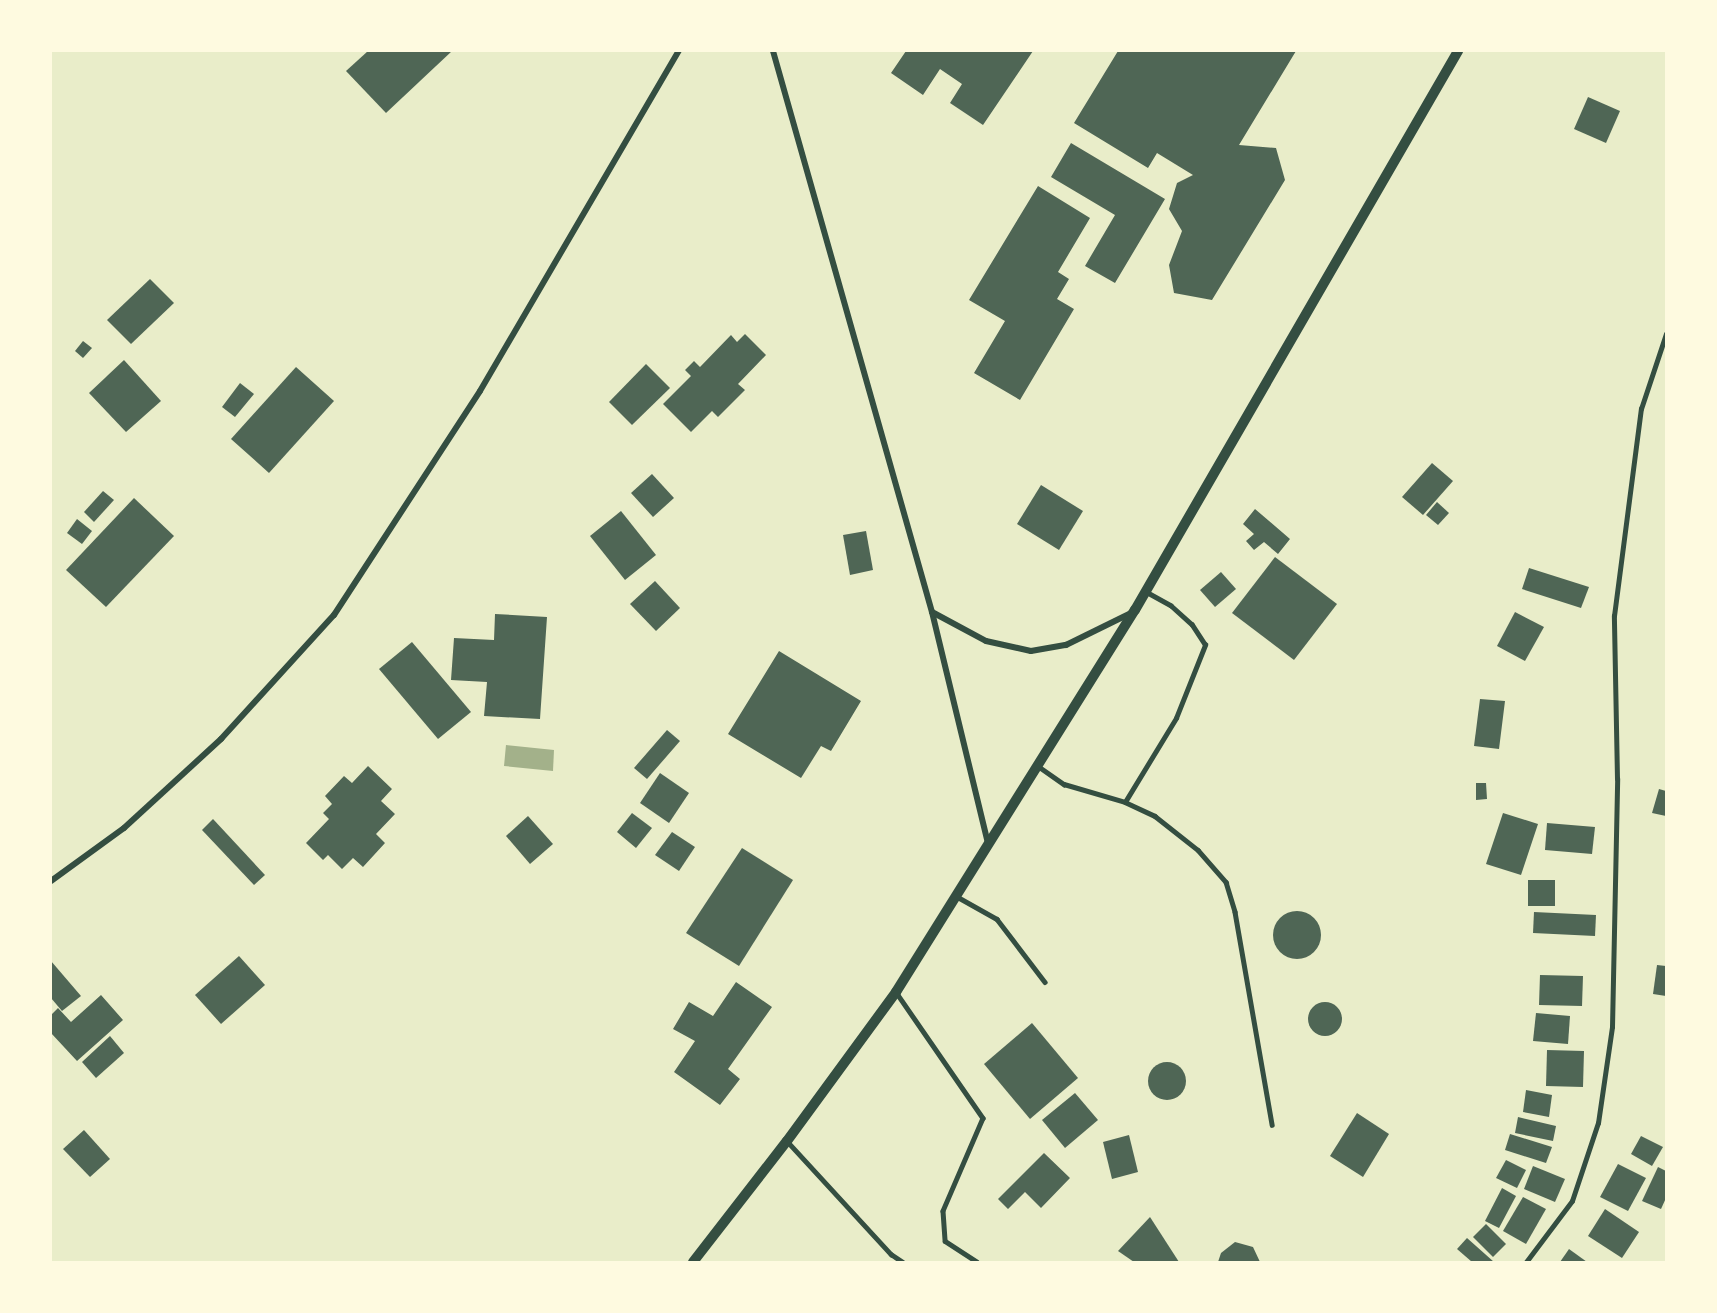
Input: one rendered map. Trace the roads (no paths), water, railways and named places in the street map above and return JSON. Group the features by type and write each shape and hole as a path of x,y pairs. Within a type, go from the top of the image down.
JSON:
{"street":[{"path":"51,881 124,828 220,739 334,615 480,391 679,51"},
{"path":"773,51 932,612 988,845"},
{"path":"693,1262 787,1142 896,992 1146,592 1458,51"},
{"path":"932,612 986,641 1031,651 1066,645 1135,610"}],"lane":[{"path":"1526,1262 1572,1201 1598,1123 1612,1027 1617,779 1614,616 1641,409 1666,334"},
{"path":"1125,802 1176,718 1204,645 1192,625 1171,606 1146,592"},
{"path":"1038,766 1064,784 1125,802 1155,816 1198,850 1226,882 1235,912 1272,1125"},
{"path":"956,896 997,919 1045,982"},
{"path":"896,992 983,1118 943,1211 945,1241 977,1262"},
{"path":"787,1142 891,1254 903,1262"}]}
